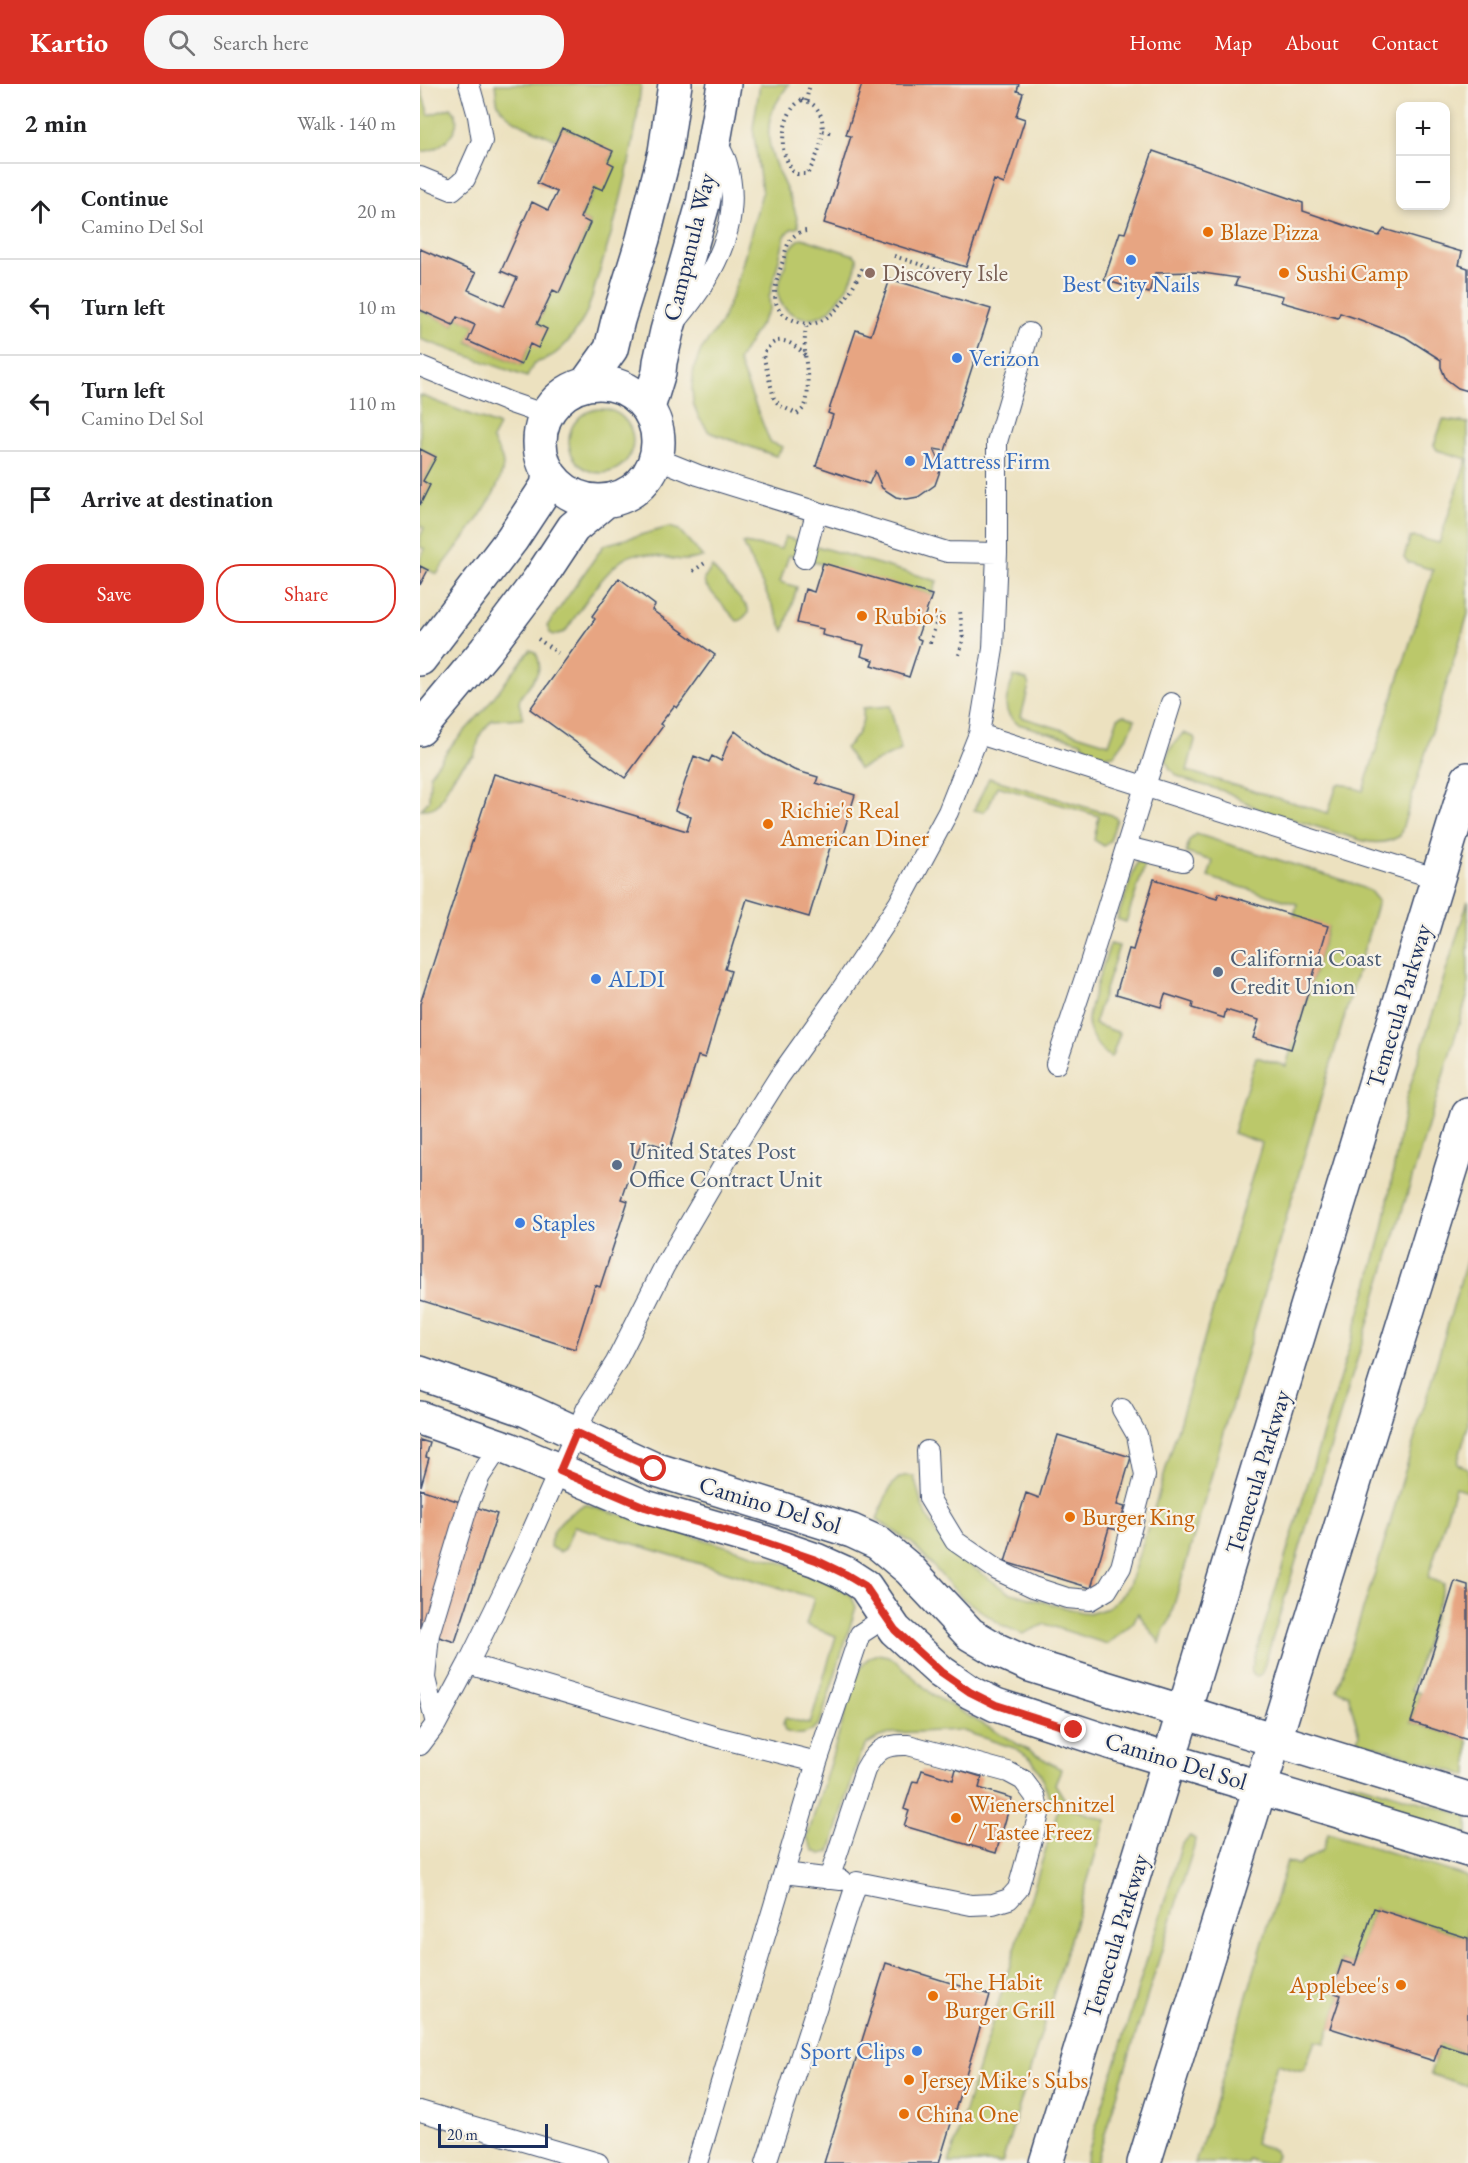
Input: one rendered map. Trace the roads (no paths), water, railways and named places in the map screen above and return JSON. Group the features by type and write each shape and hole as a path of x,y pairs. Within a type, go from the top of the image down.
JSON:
{"street":[{"name":"Campanula Way","path":"586,384 611,349 665,152 675,84"},
{"name":"Campanula Way","path":"648,408 703,204 724,84"},
{"path":"420,729 486,650 538,581 573,528 604,502 628,494 645,479 656,459 658,440 655,421 648,408 634,393 620,386 603,382 586,384 560,397 546,415 540,437 541,455 549,474 567,492 583,500 604,502"},
{"path":"420,659 512,539 548,486 549,474"},
{"name":"Temecula Parkway","path":"1046,2163 1468,779"},
{"path":"1144,2163 1468,1115"},
{"name":"Camino Del Sol","path":"420,1373 526,1410 654,1469 852,1531 878,1543 909,1569 970,1634 997,1650 1030,1665 1468,1799"},
{"name":"Camino Del Sol","path":"420,1418 495,1445 645,1507 758,1540 816,1560 865,1586 895,1630 941,1672 987,1701 1109,1742 1468,1850"}],"lane":[{"path":"420,177 452,190 465,179 482,141 469,84"},
{"path":"420,1745 436,1724 468,1664 522,1554 587,1408 616,1362 664,1267 726,1161 779,1077 899,903 948,812 979,734 993,649 997,553 997,442 1029,333"},
{"path":"420,366 511,404 546,415"},
{"path":"656,459 816,513 947,552 997,553"},
{"path":"804,558 816,513"},
{"path":"1056,1064 1171,704"},
{"path":"979,734 1438,879"},
{"path":"1127,847 1184,861"},
{"path":"927,1451 929,1498 955,1541 997,1570 1033,1587 1067,1598 1090,1600 1107,1590 1121,1567 1145,1476 1137,1436 1122,1409"},
{"path":"436,1724 425,1678 429,1634 468,1505 480,1476 490,1461 495,1445"},
{"path":"697,2163 817,1762 860,1634 886,1617"},
{"path":"468,1664 720,1738 817,1762"},
{"path":"784,1873 829,1879 857,1882 971,1905 993,1904 1009,1899 1018,1889 1039,1814 1035,1796 1023,1780 1008,1772 908,1744 893,1744 880,1749 870,1759 865,1770 829,1879"},
{"path":"766,2163 857,1882"},
{"path":"420,2111 598,2163"}],"place":[{"name":"Blaze Pizza","path":"1208,232"},
{"name":"Best City Nails","path":"1131,260"},
{"name":"Discovery Isle","path":"870,273"},
{"name":"Sushi Camp","path":"1284,273"},
{"name":"Verizon","path":"957,358"},
{"name":"Mattress Firm","path":"910,461"},
{"name":"Rubio's","path":"862,616"},
{"name":"Richie's Real American Diner","path":"768,824"},
{"name":"California Coast Credit Union","path":"1218,972"},
{"name":"ALDI","path":"596,979"},
{"name":"United States Post Office Contract Unit","path":"617,1165"},
{"name":"Staples","path":"520,1223"},
{"name":"Burger King","path":"1070,1517"},
{"name":"Wienerschnitzel / Tastee Freez","path":"956,1818"},
{"name":"Applebee's","path":"1401,1985"},
{"name":"The Habit Burger Grill","path":"933,1996"},
{"name":"Sport Clips","path":"917,2051"},
{"name":"Jersey Mike's Subs","path":"909,2080"},
{"name":"China One","path":"904,2114"}]}
